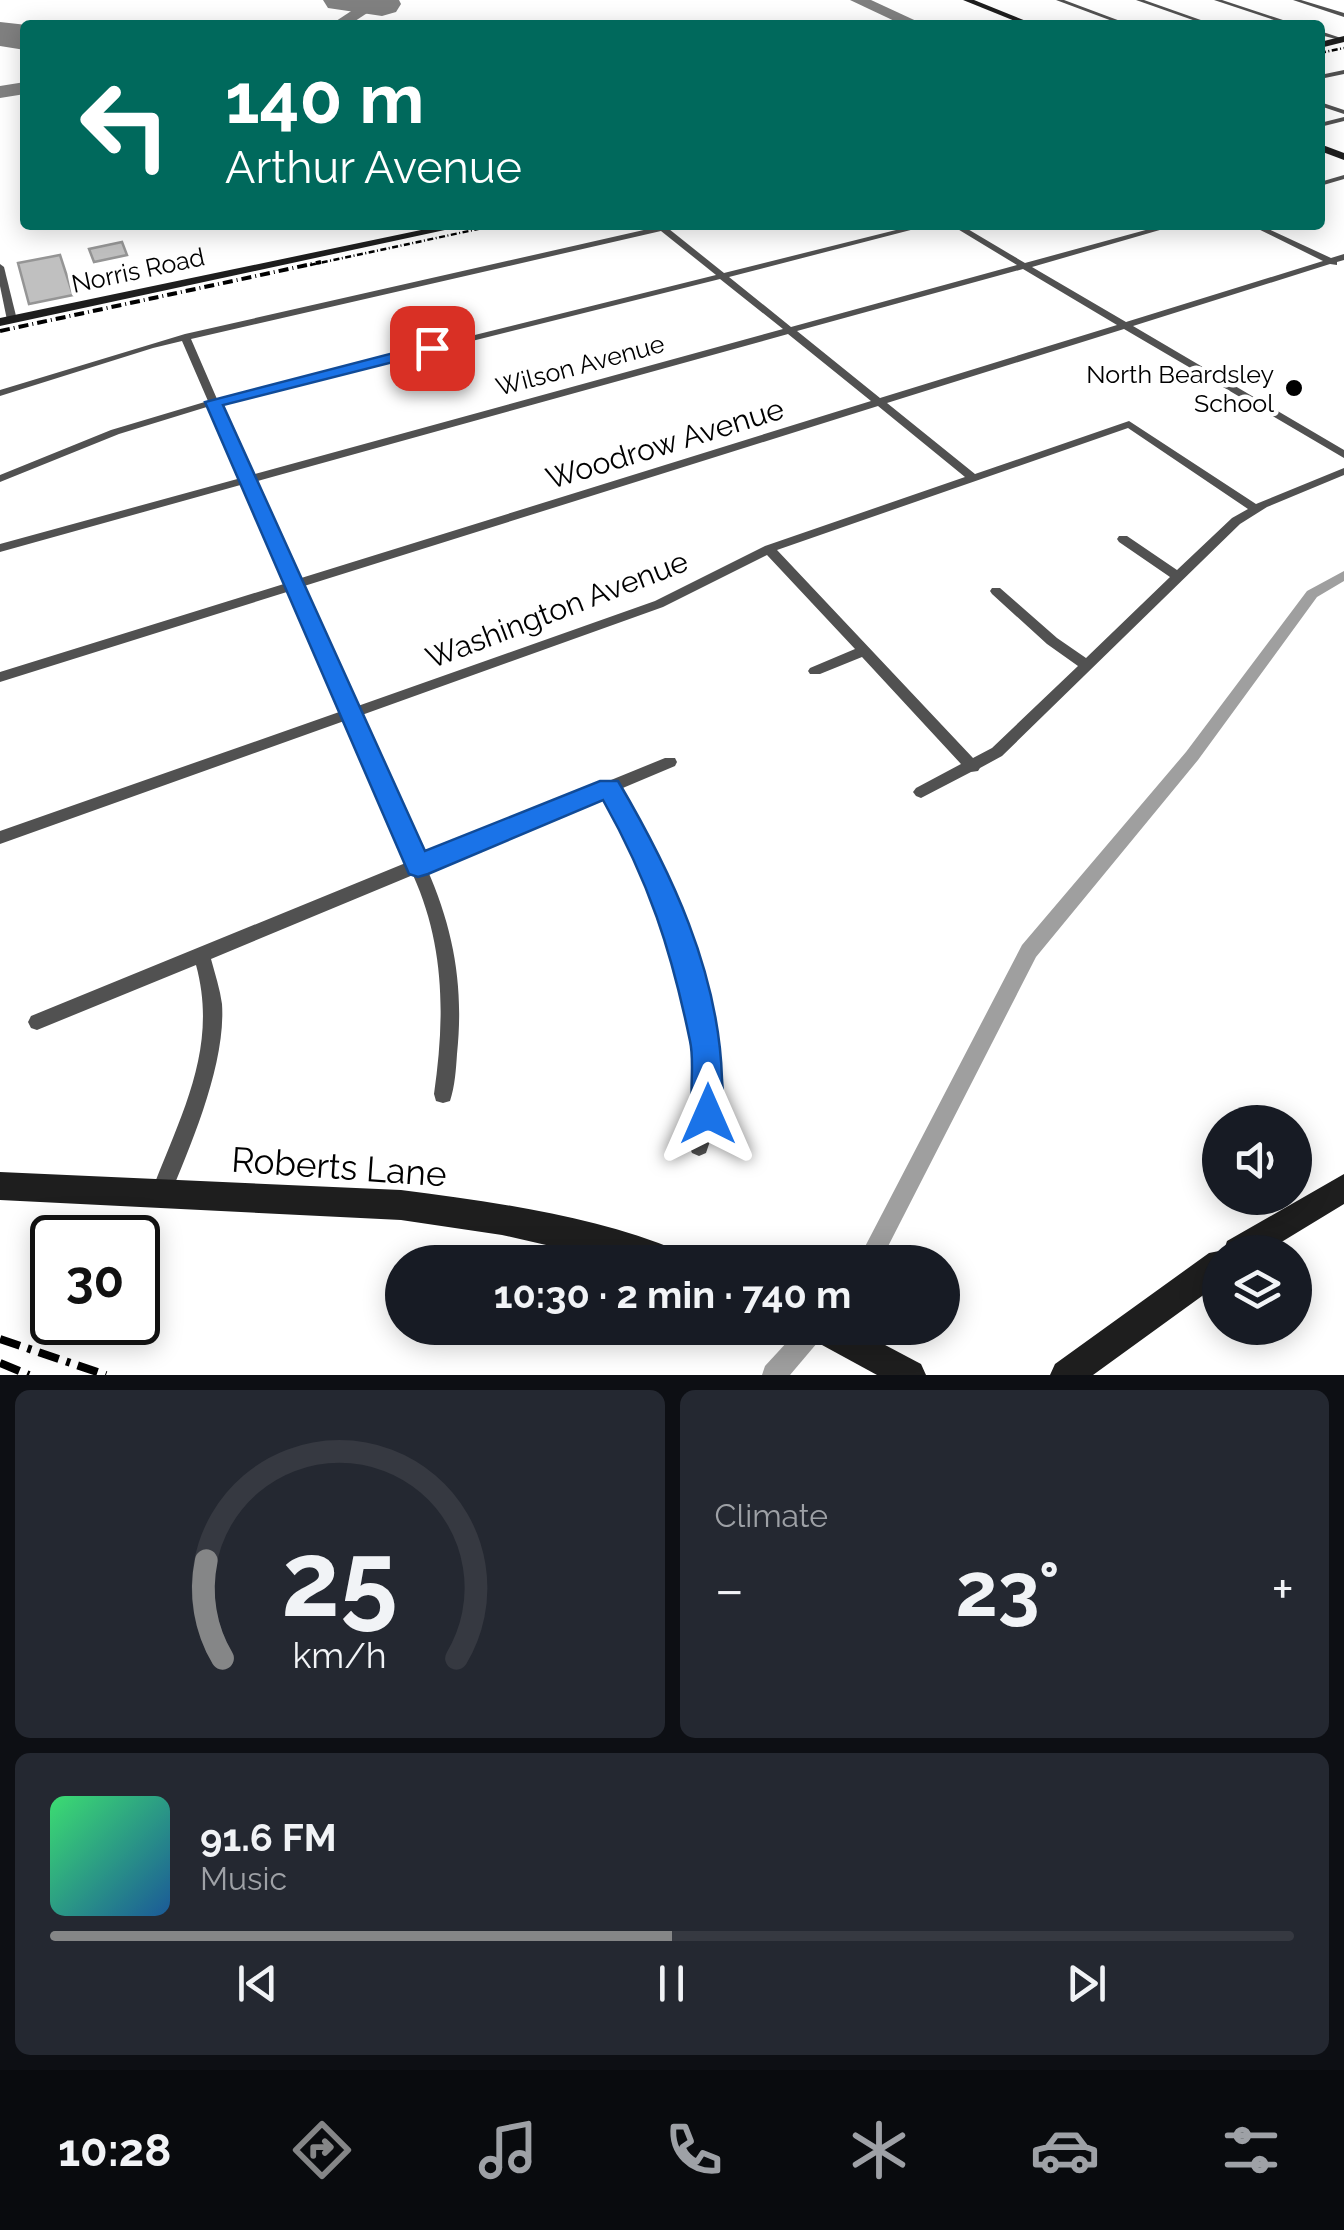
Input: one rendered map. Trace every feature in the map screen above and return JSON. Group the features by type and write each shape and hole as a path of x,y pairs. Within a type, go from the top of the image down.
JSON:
{"street":[{"path":"955,0 1006,20"},
{"path":"967,0 1019,20"},
{"path":"1059,0 1114,20"},
{"path":"1140,0 1198,20"},
{"path":"1217,0 1279,20"},
{"path":"1296,0 1344,14"},
{"name":"Norris Road","path":"6,321 438,230"},
{"path":"0,393 91,362 185,337 648,230"},
{"path":"665,230 972,478"},
{"path":"0,480 116,432 214,402 906,230"},
{"path":"964,230 1344,454"},
{"name":"Wilson Avenue","path":"0,548 1154,230"},
{"path":"1266,230 1340,262"},
{"name":"Woodrow Avenue","path":"0,677 1340,262"},
{"path":"0,267 6,321"},
{"path":"185,337 443,930 450,965 451,1043 444,1094"},
{"path":"1129,424 1256,509"},
{"name":"Washington Avenue","path":"0,838 675,598 769,549 1129,424"},
{"path":"921,792 997,752 1221,533 1256,509 1344,470"},
{"path":"1123,539 1178,576"},
{"path":"769,549 973,767"},
{"path":"996,591 1086,666"},
{"path":"815,671 864,651"},
{"path":"38,1022 670,762"},
{"path":"609,788 667,898 696,993 710,1082 700,1146"},
{"path":"160,1194 208,1058 213,1006 202,954"},
{"name":"Roberts Lane","path":"0,1186 401,1205 542,1226 608,1245"},
{"path":"1266,1235 1344,1188"},
{"path":"1066,1375 1202,1277"},
{"path":"855,1345 910,1375"}],"building":[{"path":"122,242 127,255 94,262 89,249"},
{"path":"60,255 73,295 29,304 18,263"}],"waterway":[{"path":"877,1245 1029,951 1192,756 1312,594 1344,575"},
{"path":"774,1375 800,1345"}],"taxiway":[{"path":"346,20 379,0"},
{"path":"858,0 905,20"},
{"path":"0,92 20,89"}],"runway":[{"path":"342,0 382,4"},
{"path":"0,34 20,36"}],"railway":[{"path":"1325,52 1344,48"},
{"path":"310,265 474,230"},
{"path":"0,331 321,262"},
{"path":"0,1339 106,1375"},
{"path":"0,1363 29,1375"}],"place":[{"name":"North Beardsley School","path":"1294,388"}],"route":[{"path":"432,348 214,402 418,866 609,788 648,856 682,944 706,1047 708,1114"}]}
